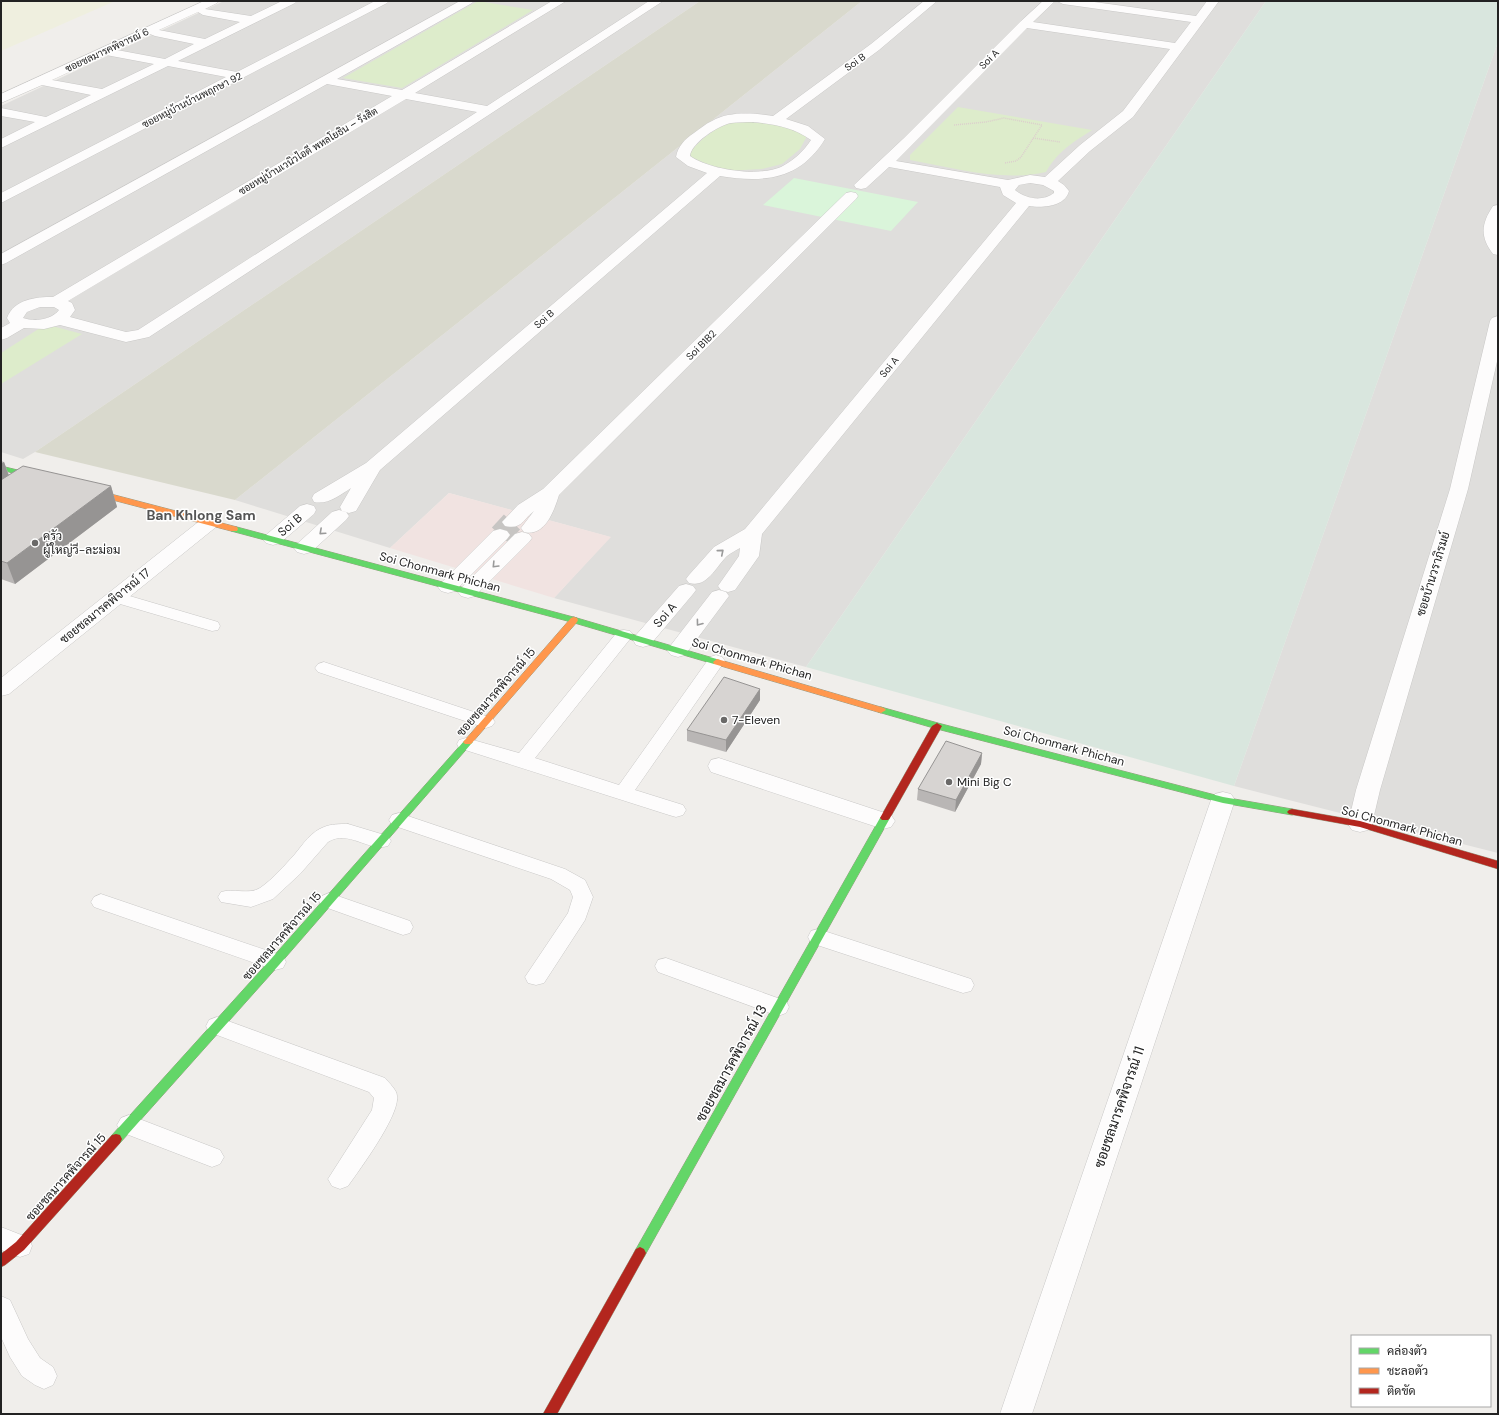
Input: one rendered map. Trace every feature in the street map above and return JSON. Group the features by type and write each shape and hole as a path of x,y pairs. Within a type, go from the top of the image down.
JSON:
{"street":[{"name":"ซอยชลมารคพิจารณ์ 6","path":"1,99 212,1"},
{"path":"1,144 291,1"},
{"name":"ซอยหมู่บ้านบ้านพฤกษา 92","path":"1,199 383,1"},
{"path":"1,260 468,1"},
{"name":"ซอยหมู่บ้านเวนิวไอดี พหลโยธิน – รังสิต","path":"1,336 20,316 36,303 56,302 560,1"},
{"path":"57,319 126,337 144,334 657,1"},
{"name":"Soi B","path":"776,120 875,47 931,1"},
{"name":"Soi A","path":"856,191 887,163 1024,24 1049,1"},
{"path":"1063,1 1117,4 1199,20"},
{"path":"1048,182 1085,148 1128,114 1213,1"},
{"path":"203,12 252,20"},
{"path":"1024,24 1178,47"},
{"path":"155,33 206,42"},
{"path":"110,52 239,76"},
{"path":"325,80 489,110"},
{"path":"47,84 103,94"},
{"path":"1,112 47,121"},
{"path":"753,118 776,120 795,125 809,132 818,139 807,155 798,163 783,171 761,174 716,172 696,166 683,157 684,149 694,139 717,123 730,119 753,118"},
{"path":"887,163 1010,185"},
{"name":"Soi B","path":"273,539 314,504 372,467 716,172"},
{"path":"1030,180 1048,182 1060,188 1062,191 1058,198 1047,201 1025,201 1018,199 1008,192 1007,188 1010,185 1015,182 1030,180"},
{"name":"Soi B1B2","path":"448,587 516,531 543,514 550,494 856,191"},
{"name":"Soi A","path":"643,640 721,551 752,533 1025,201"},
{"path":"1498,209 1490,233 1490,242 1498,251"},
{"path":"1,305 36,325 57,319 65,314 67,310 66,306 56,302"},
{"name":"ซอยบ้านวราภิรมย์","path":"1360,824 1368,790 1459,488 1498,321"},
{"name":"Soi B","path":"304,548 344,511 372,467"},
{"path":"1,468 55,482"},
{"name":"Soi Chonmark Phichan","path":"77,488 574,620 937,726 1223,800 1360,824 1498,865"},
{"name":"ซอยชลมารคพิจารณ์ 17","path":"1,688 209,523"},
{"name":"Soi B1B2","path":"468,592 516,531"},
{"path":"678,650 749,556 752,533"},
{"name":"ซอยชลมารคพิจารณ์ 15","path":"1,1261 10,1242 129,1125 329,901 574,620"},
{"name":"ซอยชลมารคพิจารณ์ 13","path":"550,1414 937,726"},
{"path":"719,766 883,821"},
{"name":"ซอยชลมารคพิจารณ์ 11","path":"1016,1414 1223,800"}],"lane":[{"path":"14,488 33,476"},
{"path":"116,597 212,626"},
{"path":"523,761 624,635"},
{"path":"623,793 716,661"},
{"path":"324,668 486,722"},
{"path":"466,744 676,810"},
{"path":"399,820 558,874 578,885 583,897 578,914 536,977"},
{"path":"228,897 251,899 266,894 293,869 321,837 329,832 348,831 381,841"},
{"path":"329,901 403,927"},
{"path":"101,902 275,962"},
{"path":"818,937 963,985"},
{"path":"666,966 778,1007"},
{"path":"217,1026 357,1077 377,1085 382,1090 386,1096 383,1112 340,1179"},
{"path":"129,1125 212,1157"},
{"path":"1,1308 19,1348 31,1367 44,1376"}],"path":[{"path":"950,125 986,122 1004,118 1042,124 1021,157 1016,161 985,168 970,178"}],"shaded area":[{"path":"224,1 700,1 35,452 23,459 1,452 1,106"},
{"path":"700,1 862,1 235,500 35,452"},
{"path":"862,1 1266,1 806,667 554,598 610,537 449,493 390,548 235,500"},
{"path":"1266,1 1498,1 1498,42 1234,786 806,667"},
{"path":"1498,42 1498,853 1234,786"},
{"path":"449,493 611,537 554,598 390,548"}],"green space":[{"path":"1,1 115,1 1,51"},
{"path":"478,1 533,10 402,88 343,78"},
{"path":"958,107 1092,130 1072,143 1055,158 1046,172 1029,175 995,175 978,173 910,160 910,155"},
{"path":"738,121 777,122 807,136 800,149 782,164 762,169 725,171 687,156 703,139 716,129"},
{"path":"794,178 918,202 891,231 763,205"},
{"path":"52,326 82,334 1,384 1,353 40,328"}],"building":[{"path":"23,466 111,486 7,563 1,561 1,480"},
{"name":"7-Eleven","path":"724,677 760,689 726,740 687,730"},
{"name":"Mini Big C","path":"946,741 982,753 956,800 918,789"}],"tunnel":[{"path":"500,535 512,522"}],"traffic: fast":[{"path":"1,468 44,479"},
{"path":"234,529 574,620 717,662"},
{"path":"881,710 937,726 1223,800 1292,812"},
{"path":"116,1139 275,962 468,742"},
{"path":"640,1253 885,818"}],"traffic: slow":[{"path":"85,490 234,529"},
{"path":"468,742 574,620"},
{"path":"717,662 881,710"}],"traffic: jam":[{"path":"885,818 937,726"},
{"path":"1292,812 1360,824 1498,865"},
{"path":"1,1261 20,1246 116,1139"},
{"path":"550,1414 640,1253"}],"place":[{"name":"ครัว ผู้ใหญ่วี-ละม่อม","path":"35,543"},
{"name":"7-Eleven","path":"724,720"},
{"name":"Mini Big C","path":"949,782"}],"district":[{"name":"Ban Khlong Sam","path":"201,515"}]}
